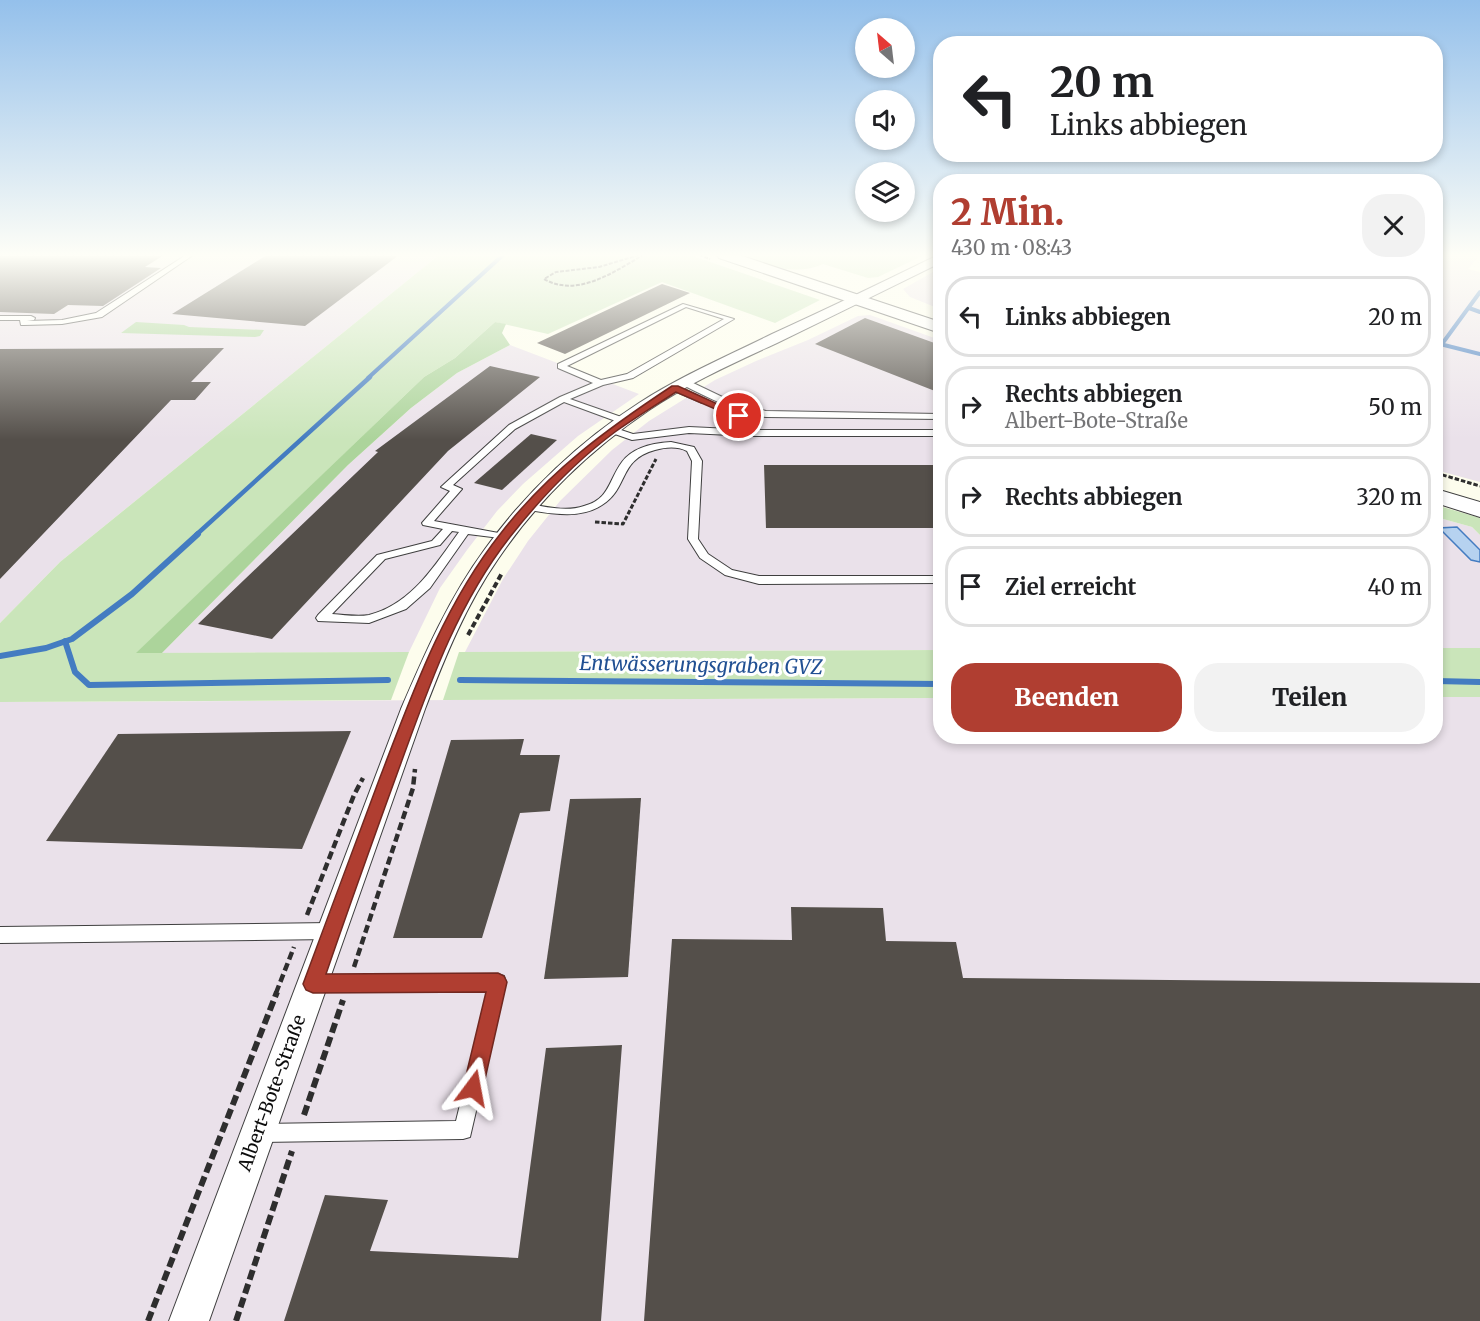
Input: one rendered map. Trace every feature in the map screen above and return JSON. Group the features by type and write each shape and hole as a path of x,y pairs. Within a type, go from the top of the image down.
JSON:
{"street":[{"name":"Albert-Bote-Straße","path":"189,1321 410,716 442,639 476,577 504,537 530,507 577,459 618,426 681,385 821,317"},
{"path":"908,317 933,326"},
{"path":"1443,498 1480,510"}],"lane":[{"path":"0,318 23,320 24,323 92,317"},
{"path":"600,383 561,366 661,317"},
{"path":"504,537 427,523 457,489 446,487 512,427 563,399 600,383 630,376 730,319 722,317"},
{"path":"681,385 739,416 760,418 933,417"},
{"path":"563,399 618,426 632,437 689,430 752,433 933,433"},
{"path":"530,507 567,512 598,504 607,497 630,456 648,448 678,444 691,449 697,462 693,539 696,547 715,565 729,573 759,580 933,580"},
{"path":"449,528 436,543 381,557 322,618 369,619 402,606 426,585 465,531"},
{"path":"0,935 333,931"},
{"path":"257,1134 463,1130 498,982 313,984"}],"path":[{"path":"1443,475 1480,486"},
{"path":"465,638 473,629 506,567"},
{"path":"236,1321 413,788 417,759"}],"shaded area":[{"path":"0,317 363,317 60,562 0,623"},
{"path":"857,317 875,317 933,338 933,650 465,652 503,579 528,541 560,501 612,450 649,421 715,380"},
{"path":"1443,317 1480,317 1480,482 1443,472"},
{"path":"510,345 639,394 578,436 523,484 497,511 440,588 409,652 162,653 348,465 411,408 457,373"},
{"path":"1443,519 1472,527 1480,535 1480,648 1443,648"},
{"path":"1443,697 1480,697 1480,1321 0,1321 0,702 933,698 933,744 1443,744"}],"green space":[{"path":"363,317 586,317 548,334 495,322 455,358 424,377 137,653 409,652 391,700 0,702 0,623 60,562"},
{"path":"757,317 787,317 775,323"},
{"path":"136,322 264,330 260,336 255,337 121,333"},
{"path":"495,322 506,324 502,333 510,345 457,373 411,408 348,465 162,653 136,653 424,377 455,358"},
{"path":"1443,507 1480,518 1480,535 1472,527 1443,519"},
{"path":"1443,648 1480,648 1480,697 1443,697"},
{"path":"933,650 933,698 443,700 459,652"}],"water":[{"path":"1457,527 1480,550 1480,562 1471,560 1443,532 1443,528"}],"building":[{"path":"201,317 317,317 305,326"},
{"path":"593,317 642,317 565,354 537,343"},
{"path":"865,318 933,342 933,390 815,344"},
{"path":"224,348 191,382 211,382 195,400 171,400 0,579 0,349"},
{"path":"490,366 540,377 448,451 272,639 198,624 378,452 375,451"},
{"path":"531,434 557,440 502,490 474,483"},
{"path":"764,465 933,465 933,528 766,528"},
{"path":"351,731 302,849 46,841 118,734"},
{"path":"524,739 520,755 560,755 550,811 520,813 482,938 393,938 451,740"},
{"path":"641,798 628,977 544,979 570,799"},
{"path":"791,907 883,908 886,941 956,942 963,978 1480,983 1480,1321 644,1321 672,939 792,940"},
{"path":"622,1045 601,1321 284,1321 325,1195 388,1200 370,1251 518,1258 546,1048"}],"waterway":[{"path":"368,378 435,317"},
{"path":"1443,343 1462,317"},
{"path":"1443,345 1480,354"},
{"path":"196,535 370,377"},
{"path":"65,641 72,639 132,594 198,534"},
{"path":"0,656 46,648 65,641"},
{"name":"Entwässerungsgraben GVZ","path":"65,641 75,672 89,685 388,680"},
{"name":"Entwässerungsgraben GVZ","path":"460,680 933,684"},
{"name":"Entwässerungsgraben GVZ","path":"1443,681 1480,682"}],"route":[{"path":"473,1088 498,982 313,984 413,709 442,639 476,577 505,535 546,489 577,459 612,430 675,388 739,416"}]}
